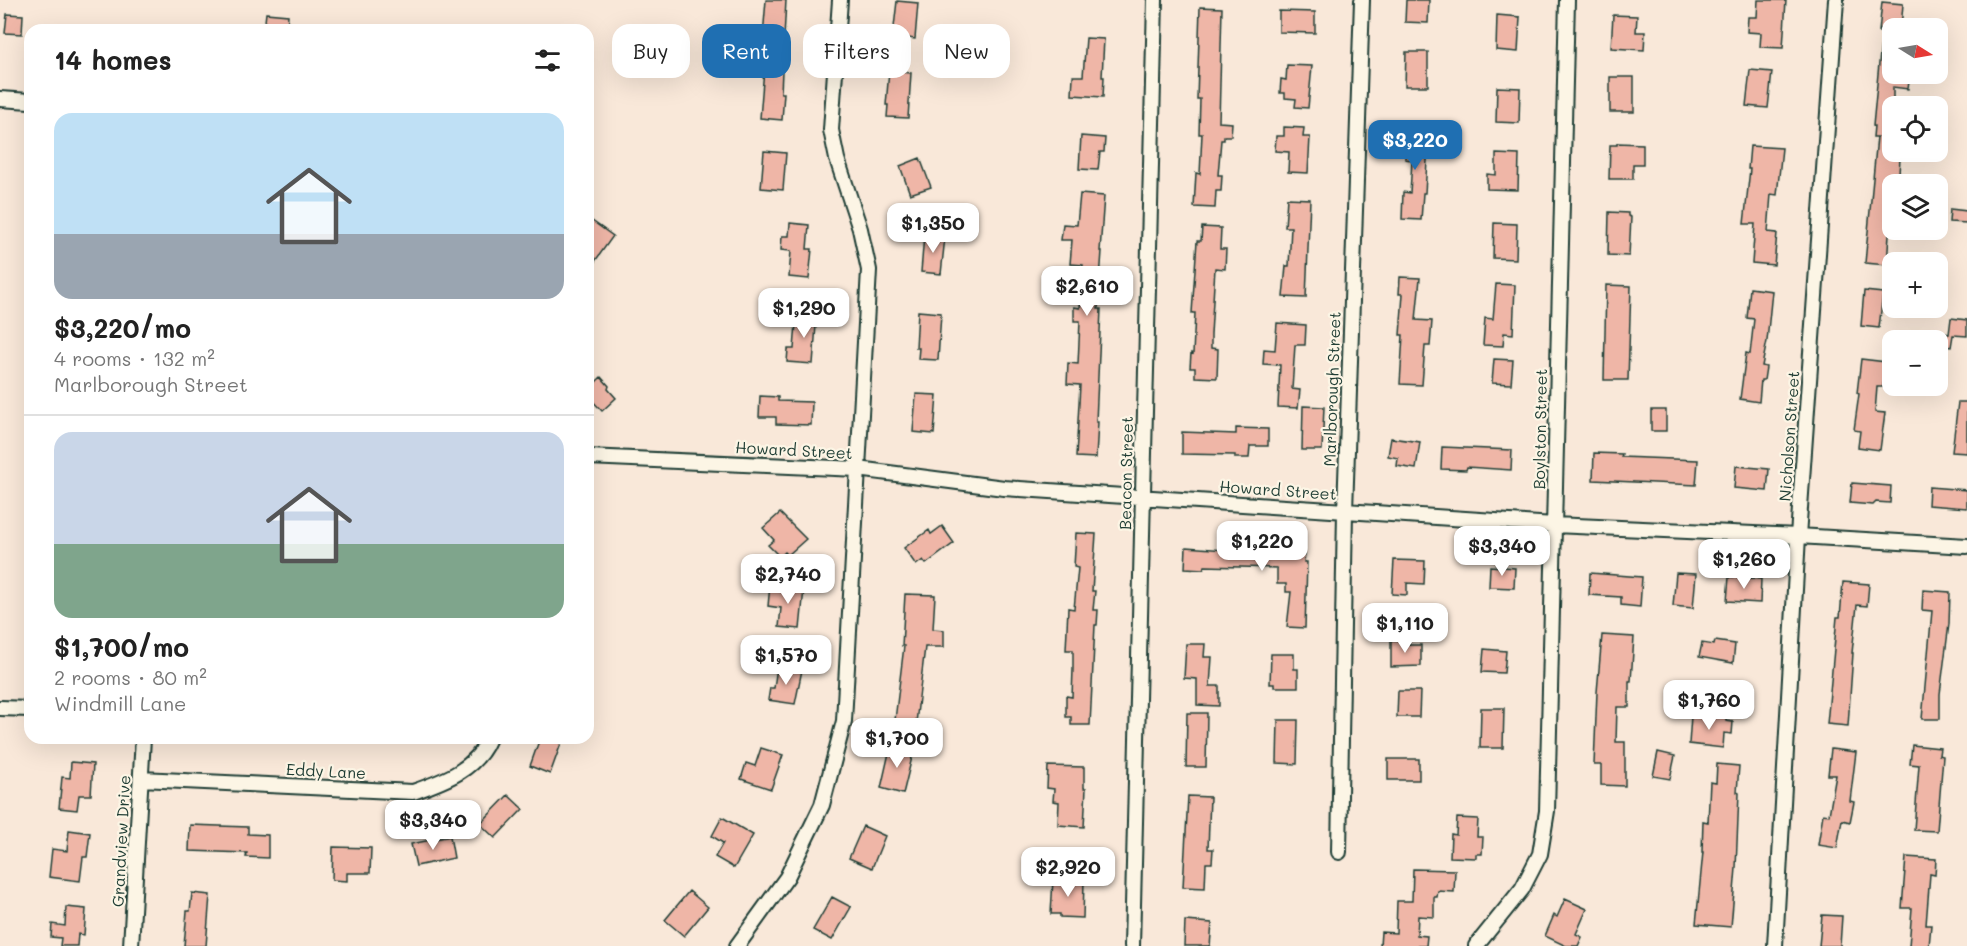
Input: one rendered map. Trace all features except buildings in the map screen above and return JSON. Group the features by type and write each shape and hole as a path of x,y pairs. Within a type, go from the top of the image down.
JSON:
{"street":[{"path":"737,946 787,877 822,806 844,721 869,270 860,229 837,159 831,130 840,0"},
{"name":"Beacon Street","path":"1132,946 1155,0"},
{"name":"Marlborough Street","path":"1339,852 1345,511 1362,0"},
{"name":"Boylston Street","path":"1476,946 1522,889 1540,854 1548,811 1567,0"},
{"name":"Nicholson Street","path":"1775,946 1798,536 1836,0"},
{"path":"0,99 24,101"},
{"name":"Howard Street","path":"594,457 858,469 1004,488 1554,525 1967,546"},
{"path":"0,708 24,709"},
{"name":"Grandview Drive","path":"131,946 143,744"},
{"name":"Eddy Lane","path":"141,779 413,792 447,780 474,761 485,744"}]}
